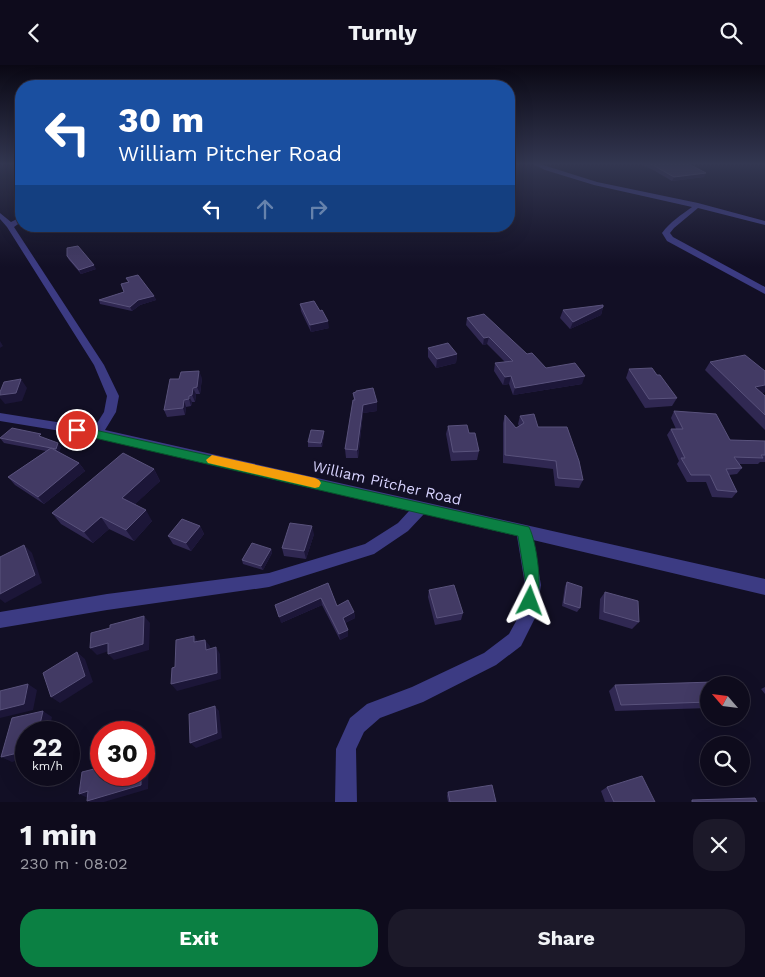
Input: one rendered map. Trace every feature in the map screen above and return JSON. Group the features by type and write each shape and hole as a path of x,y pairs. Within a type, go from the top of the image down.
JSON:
{"street":[{"path":"666,198 765,223"},
{"path":"698,205 671,226 666,233 670,239 765,291"},
{"path":"0,215 10,225 99,365 113,396 110,412 97,433"},
{"path":"10,225 15,222"},
{"name":"William Pitcher Road","path":"0,417 97,433 765,587"},
{"path":"0,621 107,602 269,580 369,549 403,527 421,508"},
{"path":"346,802 346,749 357,725 374,711 416,695 490,659 515,640 528,616 533,585 524,531"}],"building":[{"path":"78,246 94,265 79,270 67,256 67,248"},
{"path":"138,275 154,296 138,300 130,307 99,300 124,292 121,284 129,282 126,278"},
{"path":"314,301 328,321 310,325 300,304"},
{"path":"603,305 603,307 573,322 563,310"},
{"path":"484,314 527,354 532,353 546,368 575,363 585,376 515,388 511,376 505,377 495,363 513,361 489,337 484,338 467,318"},
{"path":"448,343 457,354 437,359 428,348"},
{"path":"745,355 765,371 765,385 755,387 765,396 765,415 710,362"},
{"path":"652,368 657,375 660,375 677,398 649,399 629,369"},
{"path":"199,371 197,387 193,388 189,399 184,400 183,408 164,410 170,379 179,379 181,372"},
{"path":"21,379 16,393 0,395 4,382"},
{"path":"373,388 377,402 363,405 357,450 345,449 353,400 355,400 353,393"},
{"path":"674,411 716,414 730,440 765,441 765,455 761,455 763,458 734,457 742,468 726,469 737,492 717,490 710,475 691,475 681,458 685,458 671,429 683,429"},
{"path":"534,414 538,427 567,427 579,461 583,480 558,478 556,461 505,455 505,415 516,428 524,423 520,416"},
{"path":"467,425 469,433 475,433 479,451 453,452 448,426"},
{"path":"12,428 41,434 39,436 58,443 56,449 0,438"},
{"path":"311,430 324,431 321,443 308,442"},
{"path":"51,448 79,463 38,497 8,477"},
{"path":"123,453 154,469 122,498 146,510 126,530 101,517 84,532 52,513"},
{"path":"182,519 200,526 186,543 168,536"},
{"path":"290,523 312,526 304,551 282,548"},
{"path":"252,543 271,549 261,566 242,560"},
{"path":"24,545 35,575 0,594 0,557"},
{"path":"567,582 582,587 580,608 564,603"},
{"path":"328,583 337,606 348,600 354,612 343,618 348,630 339,634 321,598 279,617 275,605"},
{"path":"454,585 463,613 437,618 429,590"},
{"path":"605,592 638,601 639,622 604,612"},
{"path":"144,616 143,644 108,654 108,643 90,648 91,633 110,628 110,625"},
{"path":"194,636 194,642 205,640 206,650 216,647 217,673 171,684 172,668 175,667 176,640"},
{"path":"77,652 85,676 51,697 43,673"},
{"path":"700,682 700,702 621,705 615,685"},
{"path":"28,684 24,704 0,710 0,691"},
{"path":"215,706 217,733 190,743 189,714"},
{"path":"43,711 41,721 15,721 15,754 1,757 12,718"},
{"path":"90,770 90,786 138,786 87,801 88,791 79,794 82,772"},
{"path":"642,776 655,802 614,802 607,787"},
{"path":"492,785 496,802 450,802 448,792"},
{"path":"755,798 757,802 692,802 692,800"}],"slow traffic":[{"path":"212,460 315,483"}],"route":[{"path":"77,430 524,531 533,585 530,601"}]}
